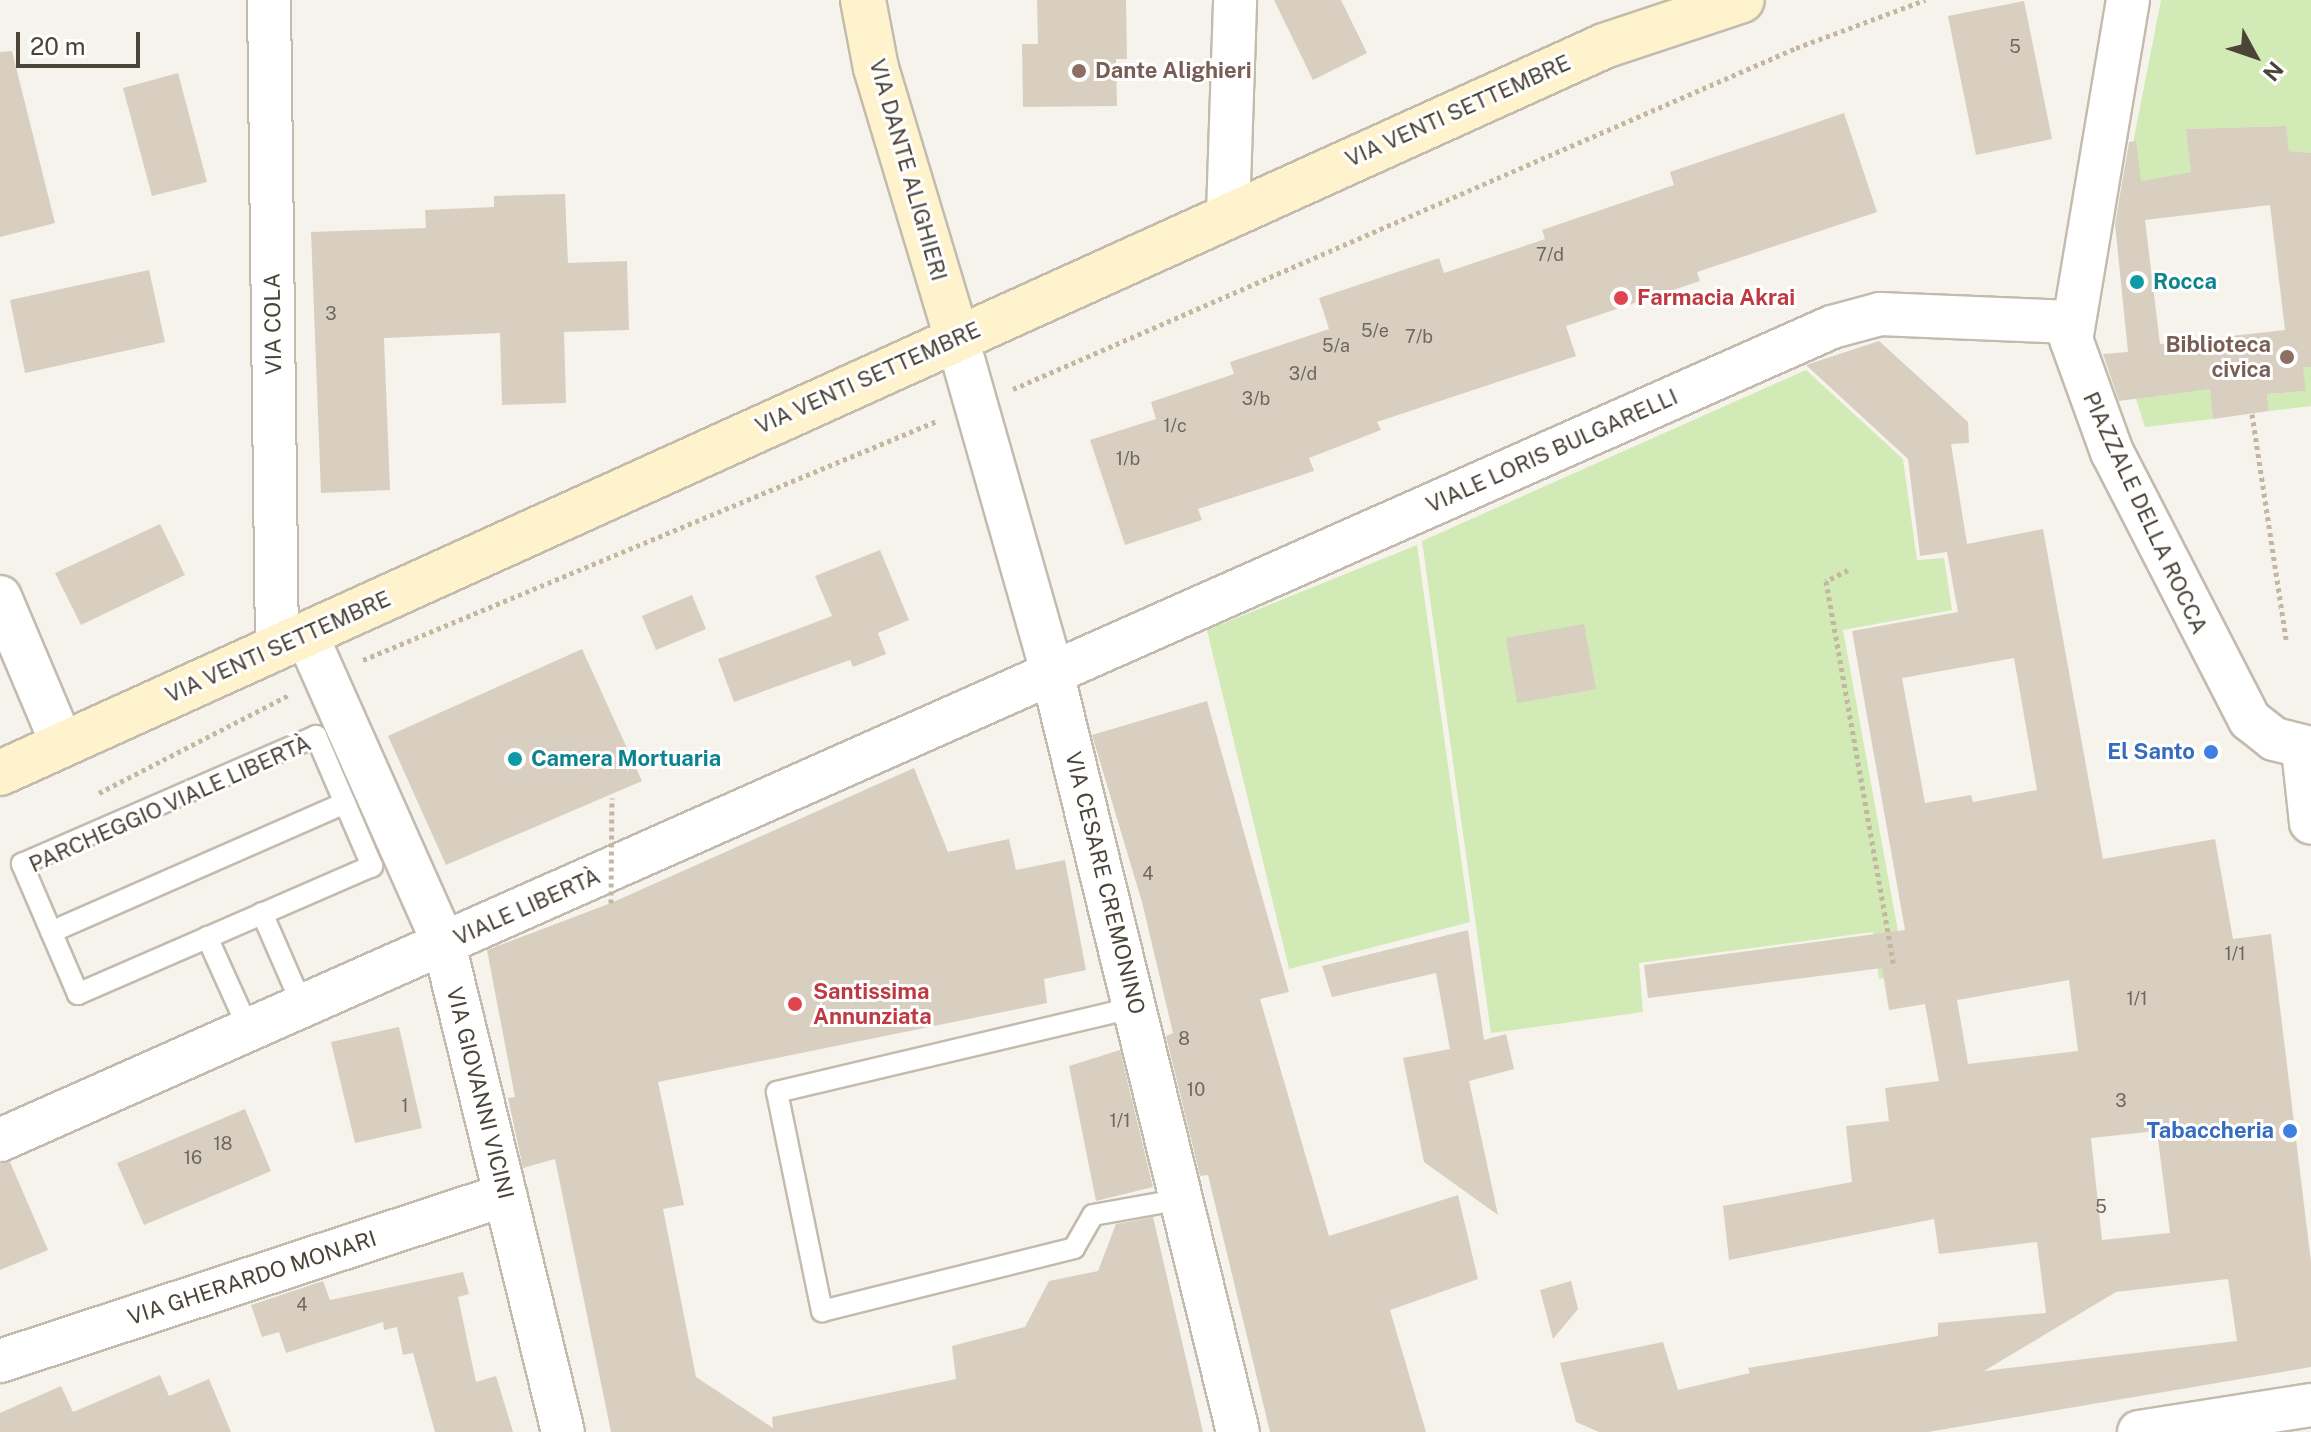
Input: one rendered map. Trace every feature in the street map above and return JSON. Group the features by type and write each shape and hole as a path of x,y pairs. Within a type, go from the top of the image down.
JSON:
{"street":[{"name":"VIA COLA","path":"269,0 291,640"},
{"name":"VIA DANTE ALIGHIERI","path":"863,0 876,68 957,338"},
{"path":"1228,214 1235,0"},
{"name":"VIA VENTI SETTEMBRE","path":"0,773 1604,46 1742,0"},
{"name":"PIAZZALE DELLA ROCCA","path":"2128,0 2070,322 2077,361 2112,452 2211,652 2250,720 2274,739 2307,748"},
{"name":"VIALE LORIS BULGARELLI","path":"1046,675 1856,318 1911,314 2070,322"},
{"name":"VIA CESARE CREMONINO","path":"957,338 1046,675 1128,1009 1182,1199 1238,1432"},
{"path":"0,597 62,744"},
{"name":"VIA GIOVANNI VICINI","path":"291,640 325,677 444,944 563,1432"},
{"name":"VIALE LIBERTÀ","path":"0,1140 1046,675"},
{"path":"2307,748 2311,823"},
{"path":"1122,1069 1132,1061 1128,1009"},
{"name":"VIA GHERARDO MONARI","path":"0,1361 505,1195"},
{"path":"2139,1432 2311,1405"}],"lane":[{"name":"PARCHEGGIO VIALE LIBERTÀ","path":"316,736 372,866 262,913 78,994 22,864 316,736"},
{"path":"51,932 345,803"},
{"path":"262,913 303,1007"},
{"path":"207,937 249,1030"},
{"path":"1128,1009 777,1092 822,1311 1074,1248 1093,1215 1182,1199"}],"path":[{"path":"91,797 325,677 976,405 1796,48 1925,0"},
{"path":"2252,414 2286,639"},
{"path":"1848,570 1826,581 1894,967"},
{"path":"611,903 612,798"}],"green space":[{"path":"2161,0 2311,0 2311,153 2289,151 2285,126 2187,129 2191,172 2125,184"},
{"path":"2311,362 2311,406 2269,411 2267,394 2306,391 2302,364"},
{"path":"1806,370 1903,459 1917,560 1944,558 1952,610 1843,630 1906,975 1879,979 1873,932 1639,963 1643,1012 1491,1033 1422,541"},
{"path":"2209,371 2213,419 2145,427 2136,399"},
{"path":"1417,545 1470,922 1289,969 1207,630"}],"building":[{"path":"1037,0 1126,0 1127,59 1116,59 1117,106 1023,107 1022,44 1038,44"},
{"path":"1274,0 1341,0 1367,53 1313,80"},
{"path":"2024,1 2052,139 1976,155 1948,16"},
{"path":"12,51 55,223 0,237 0,52"},
{"path":"178,73 207,182 152,196 123,88"},
{"path":"1844,113 1877,212 1697,272 1700,281 1566,326 1576,356 1377,422 1381,430 1309,458 1314,471 1198,509 1202,520 1125,545 1090,440 1156,419 1151,402 1234,374 1230,362 1329,329 1319,298 1439,258 1444,273 1545,239 1542,230 1674,185 1670,172"},
{"name":"Rocca","path":"2286,126 2289,151 2311,153 2311,367 2303,367 2306,391 2267,394 2269,411 2213,419 2210,389 2119,401 2103,354 2128,352 2115,224 2129,142 2136,141 2141,181 2191,172 2186,129","holes":["2270,205 2285,330 2160,344 2145,220"]},
{"path":"565,194 568,263 627,261 629,330 564,332 566,403 502,405 500,333 384,338 390,490 321,493 311,232 426,228 425,210 494,207 494,196"},
{"path":"149,270 165,342 25,373 10,300"},
{"path":"1879,341 1968,422 1969,443 1951,444 1967,544 2043,529 2103,859 2215,839 2233,939 2271,934 2311,1262 2311,1367 1928,1432 1599,1432 1576,1422 1560,1363 1663,1342 1678,1390 1750,1373 1748,1368 1938,1336 1938,1323 2046,1313 2037,1242 1939,1254 1934,1219 1729,1260 1723,1206 1852,1182 1846,1126 1889,1121 1885,1088 1939,1081 1925,1004 1889,1010 1882,968 1648,998 1644,965 1905,930 1852,631 1958,612 1947,552 1920,556 1908,459 1806,365","holes":["2014,658 2037,790 1973,802 1971,795 1925,803 1902,678","2069,980 2078,1051 1968,1064 1957,1000","2157,1131 2170,1233 2102,1240 2091,1138","2228,1279 2237,1341 1984,1371 2116,1292"]},
{"path":"160,524 185,575 81,625 55,573"},
{"path":"880,550 909,620 878,633 886,654 853,667 850,660 734,702 718,659 832,616 815,576"},
{"path":"692,595 706,629 656,650 642,616"},
{"path":"1584,624 1596,689 1517,703 1506,638"},
{"name":"Camera Mortuaria","path":"582,649 642,781 446,865 388,736"},
{"path":"1207,701 1289,992 1260,999 1329,1236 1458,1195 1478,1279 1390,1310 1426,1432 1270,1432 1208,1175 1200,1176 1166,1036 1173,1033 1142,902 1092,735"},
{"path":"914,768 948,852 1009,839 1016,870 1065,860 1086,970 1044,979 1047,1003 658,1082 684,1205 663,1209 696,1377 773,1428 772,1417 956,1379 952,1346 1025,1327 1049,1281 1098,1271 1116,1224 1153,1217 1203,1432 611,1432 555,1159 523,1168 508,1098 515,1097 487,950 611,903"},
{"path":"1468,930 1484,1040 1506,1034 1514,1069 1469,1081 1498,1215 1424,1162 1403,1058 1450,1049 1436,973 1332,997 1322,966"},
{"path":"399,1027 422,1128 355,1143 331,1042"},
{"path":"1120,1050 1153,1187 1096,1201 1069,1066"},
{"path":"245,1109 271,1171 144,1225 117,1163"},
{"path":"10,1162 48,1250 0,1270 0,1164"},
{"path":"463,1272 469,1294 458,1297 476,1382 496,1376 513,1432 435,1432 413,1353 403,1355 397,1327 384,1330 383,1322 286,1353 279,1332 262,1337 251,1305 323,1281 330,1300"},
{"path":"1571,1281 1578,1309 1553,1339 1540,1290"},
{"path":"160,1375 169,1396 209,1379 231,1432 0,1432 0,1413 61,1386 73,1412"}],"place":[{"name":"Dante Alighieri","path":"1079,71"},
{"name":"Rocca","path":"2137,282"},
{"name":"Farmacia Akrai","path":"1621,298"},
{"name":"Biblioteca civica","path":"2287,357"},
{"name":"El Santo","path":"2211,752"},
{"name":"Camera Mortuaria","path":"515,759"},
{"name":"Santissima Annunziata","path":"795,1004"},
{"name":"Tabaccheria","path":"2290,1131"}]}
